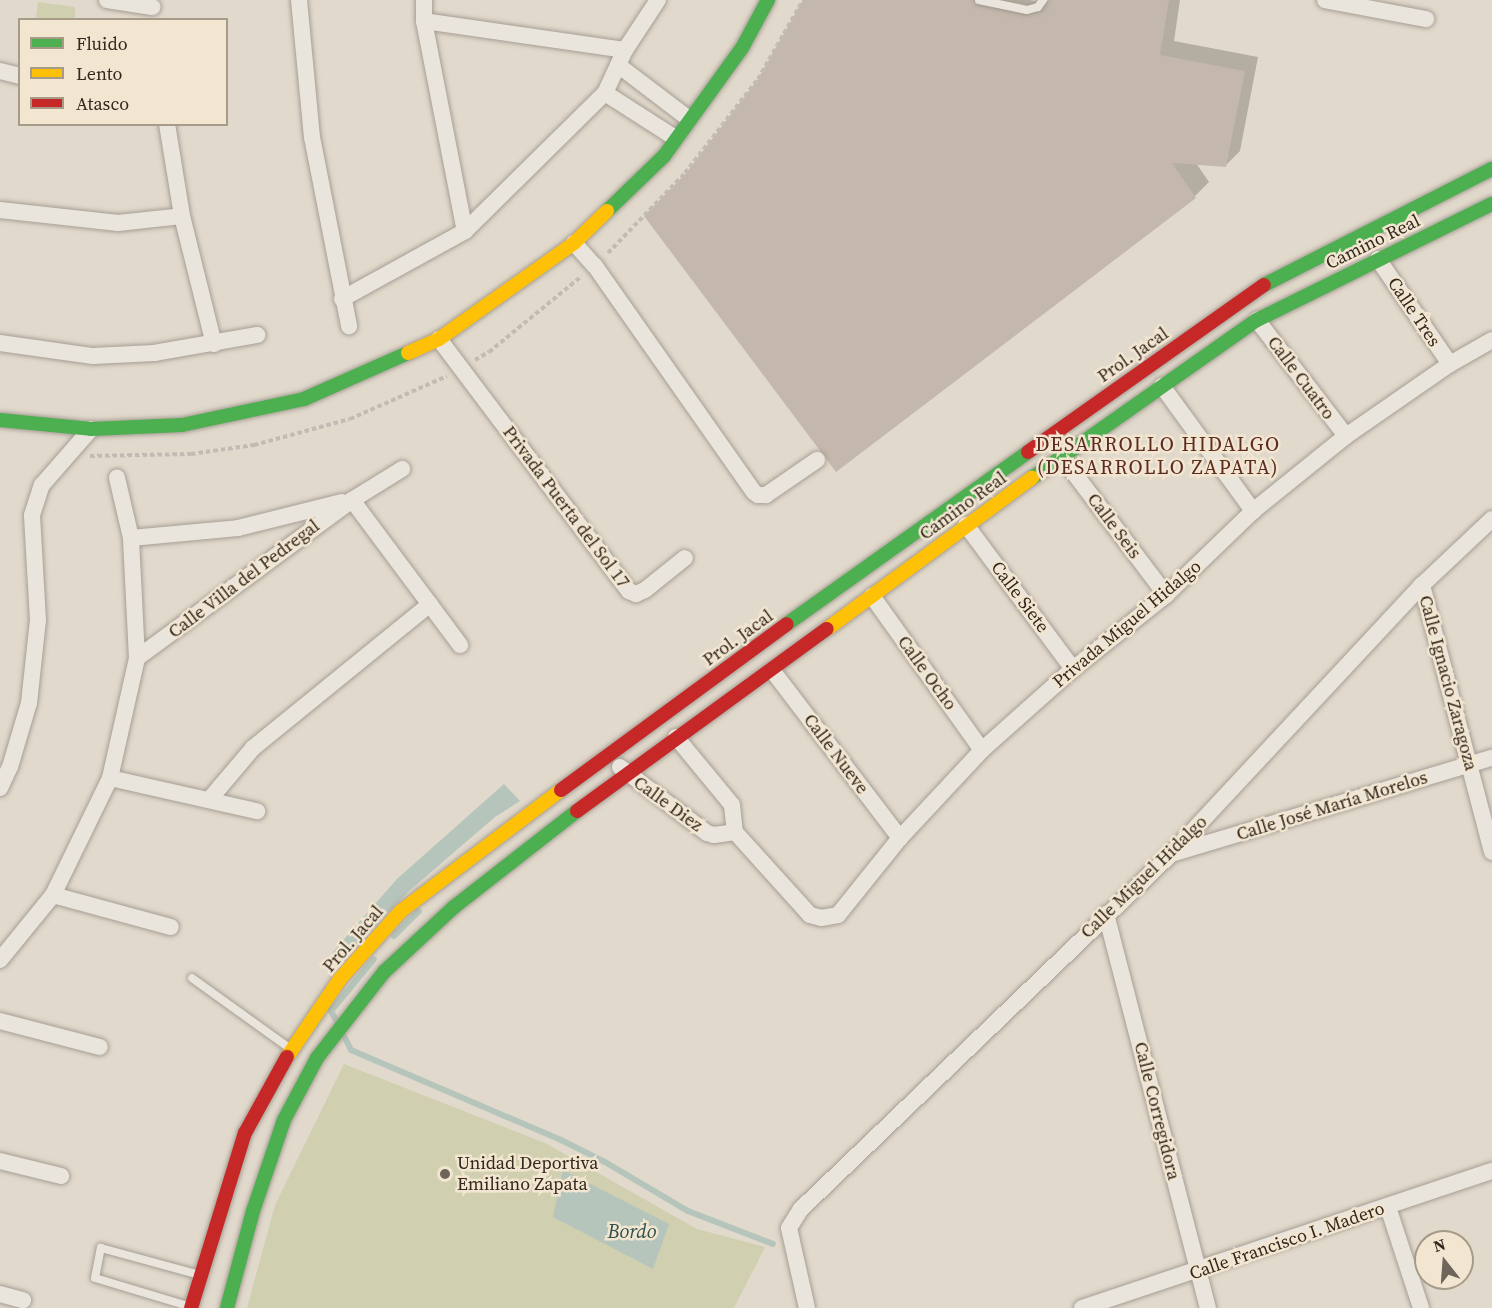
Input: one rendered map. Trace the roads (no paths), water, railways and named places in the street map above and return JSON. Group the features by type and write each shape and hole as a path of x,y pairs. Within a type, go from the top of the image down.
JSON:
{"street":[{"path":"107,0 152,9"},
{"path":"300,0 312,137 349,326"},
{"path":"424,0 424,21 465,231"},
{"path":"342,299 465,231 605,93 621,58 658,0"},
{"path":"0,420 91,429 183,425 304,399 439,339 574,243 664,156 742,48 768,0"},
{"path":"1325,0 1426,19"},
{"path":"424,21 621,58 671,108 689,119"},
{"path":"0,71 18,76"},
{"path":"605,93 675,138"},
{"path":"166,126 182,216 214,344"},
{"name":"Prol. Jacal","path":"191,1308 245,1133 291,1049 340,979 401,911 465,860 907,537 1266,284 1492,169"},
{"name":"Camino Real","path":"626,773 772,670 966,525 1257,320 1492,204"},
{"path":"0,210 118,223 182,216"},
{"path":"574,243 595,266 753,492 766,495 816,460"},
{"name":"Calle Tres","path":"1378,259 1450,364"},
{"name":"Calle Cuatro","path":"1257,320 1346,436"},
{"path":"0,343 93,356 154,353 257,335"},
{"name":"Privada Puerta del Sol 17","path":"439,339 629,591 636,594 645,590 685,558"},
{"name":"Privada Miguel Hidalgo","path":"735,832 810,915 821,918 838,915 900,838 982,750 1073,669 1166,596 1253,511 1346,436 1450,364 1492,340"},
{"path":"1162,386 1253,511"},
{"path":"0,788 10,767 30,703 39,620 33,515 42,485 91,429"},
{"name":"Calle Seis","path":"1062,457 1166,596"},
{"name":"Calle Villa del Pedregal","path":"137,658 352,500 402,469"},
{"path":"0,960 53,895 110,778 137,658 131,538 117,478"},
{"path":"352,500 460,645"},
{"name":"Calle Villa del Pedregal","path":"131,538 238,528 352,500"},
{"name":"Calle Miguel Hidalgo","path":"807,1308 789,1228 801,1209 1171,854 1422,585 1492,519"},
{"name":"Calle Siete","path":"966,525 1073,669"},
{"name":"Calle Ignacio Zaragoza","path":"1422,585 1492,852"},
{"name":"Calle Ocho","path":"872,596 982,750"},
{"path":"209,800 253,748 430,604"},
{"name":"Calle Nueve","path":"772,670 900,838"},
{"path":"676,737 732,805 735,832"},
{"name":"Calle Diez","path":"608,755 626,773 707,833 714,835 735,832"},
{"name":"Calle José María Morelos","path":"1171,854 1492,758"},
{"path":"227,1308 253,1211 284,1120 318,1058 384,972 401,956 454,907 626,773"},
{"path":"110,778 257,811"},
{"path":"53,895 171,927"},
{"name":"Calle Corregidora","path":"1106,914 1208,1308"},
{"path":"0,1021 100,1047"},
{"path":"0,1161 62,1176"},
{"name":"Calle Francisco I. Madero","path":"1082,1308 1492,1171"},
{"path":"1388,1207 1421,1308"},
{"path":"0,1294 23,1300"}],"lane":[{"path":"979,0 1027,10 1038,7 1043,0"},
{"path":"192,978 291,1049"},
{"path":"191,1308 95,1278 101,1248 200,1275"}],"water":[{"path":"504,784 520,801 495,817 409,891 343,959 332,953 397,879"},
{"name":"Bordo","path":"563,1170 669,1224 653,1269 553,1217"}],"waterway":[{"path":"394,936 419,911"},
{"path":"337,1022 331,1011 374,959"},
{"path":"343,1034 351,1050 561,1140 605,1162 688,1211 773,1244"}],"place":[{"name":"Unidad Deportiva Emiliano Zapata","path":"445,1174"}],"district":[{"name":"DESARROLLO HIDALGO (DESARROLLO ZAPATA)","path":"1158,456"}]}
